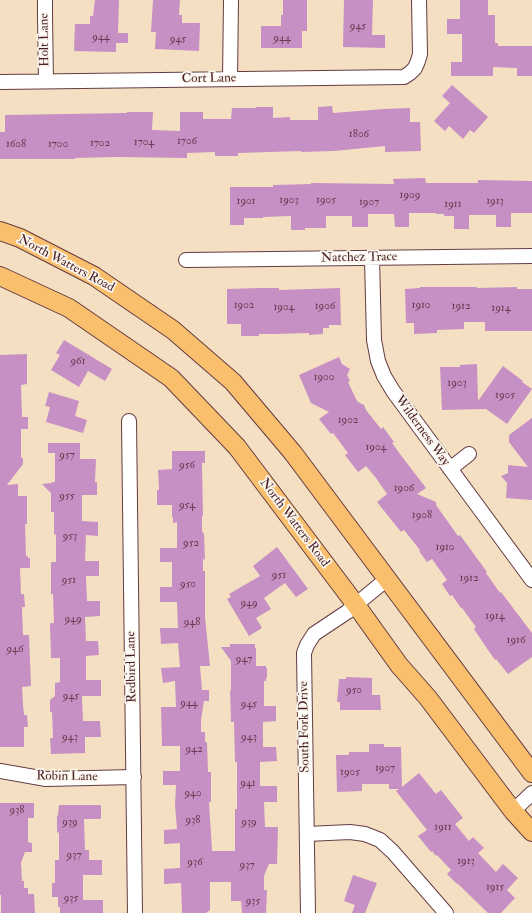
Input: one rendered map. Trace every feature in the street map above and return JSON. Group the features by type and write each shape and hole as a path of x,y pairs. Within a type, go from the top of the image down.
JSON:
{"main road":[{"name":"North Watters Road","path":"0,231 20,238 94,276 173,330 233,382 293,453 532,773"},
{"name":"North Watters Road","path":"0,276 69,308 171,378 237,447 356,604 400,665 428,698 513,811 532,832"}],"street":[{"name":"Holt Lane","path":"45,0 46,81"},
{"path":"230,79 231,0"},
{"name":"Cort Lane","path":"0,82 404,77 415,68 420,54 419,0"},
{"name":"Natchez Trace","path":"186,260 532,256"},
{"name":"Wilderness Way","path":"372,258 374,340 378,361 384,376 393,391 532,580"},
{"name":"Redbird Lane","path":"129,421 136,913"},
{"path":"450,469 469,454"},
{"name":"South Fork Drive","path":"308,913 304,653 314,634 347,612 387,579"},
{"name":"Robin Lane","path":"0,771 46,779 134,777"},
{"path":"513,811 532,793"},
{"path":"307,834 350,832 366,834 380,840 393,852 446,913"}],"building":[{"path":"95,0 119,0 118,33 128,33 128,43 116,43 116,52 74,51 75,24 90,24 90,16 93,16"},
{"path":"153,0 180,0 179,15 182,15 182,23 200,23 199,51 155,49 156,32 151,32"},
{"path":"283,0 307,0 307,31 302,31 302,48 261,48 261,26 281,26"},
{"path":"344,0 373,0 372,35 385,35 385,48 343,47"},
{"path":"460,0 488,0 488,15 495,15 495,43 498,43 498,46 532,46 532,76 517,76 517,68 493,67 493,76 451,76 451,62 462,62 462,34 447,34 447,19 460,19"},
{"path":"452,85 488,117 474,133 470,130 463,139 449,126 445,131 434,121 450,103 442,96"},
{"path":"332,106 333,113 410,108 410,122 420,122 421,151 385,152 385,146 334,151 238,153 238,156 215,156 215,152 187,153 187,158 117,157 75,159 0,159 0,132 5,132 5,115 153,112 152,130 180,131 180,112 203,112 203,119 231,119 232,108 273,107 273,118 290,117 290,120 318,120 318,107"},
{"path":"425,178 426,183 478,183 478,180 532,181 532,213 511,213 511,227 496,227 496,215 469,215 469,229 454,229 454,216 444,216 444,214 436,213 409,213 409,227 395,227 394,214 368,214 368,227 352,227 352,216 326,216 326,228 305,228 305,230 291,230 291,216 244,218 244,225 230,225 230,187 273,187 273,185 311,183 394,184 393,179"},
{"path":"420,287 517,287 517,289 532,289 532,331 485,331 485,322 464,322 464,329 437,330 437,333 414,334 414,323 406,323 405,289"},
{"path":"279,288 279,290 340,288 341,325 329,325 329,328 323,328 323,334 259,334 259,336 241,336 241,324 227,324 227,289"},
{"path":"64,340 112,369 105,381 88,371 79,387 51,370 60,355 56,353"},
{"path":"27,354 27,384 21,385 22,417 28,417 28,429 21,429 21,457 23,459 23,464 7,485 18,484 18,496 27,496 27,524 25,524 26,556 30,558 30,568 20,568 21,594 24,594 25,607 22,607 23,635 29,635 31,686 22,687 24,715 27,715 28,727 24,727 24,747 0,747 0,355"},
{"path":"339,357 342,364 350,369 347,375 350,381 348,382 356,399 364,405 366,410 381,429 383,427 394,442 392,443 426,488 417,494 436,502 436,505 458,536 460,535 487,572 486,573 500,593 501,592 532,633 532,657 508,674 496,659 495,660 474,629 476,627 442,584 447,580 432,559 427,562 419,551 420,550 404,530 401,532 377,502 387,494 376,478 366,466 358,472 345,455 348,453 333,433 331,434 319,419 329,412 311,403 299,375"},
{"path":"477,364 478,401 503,366 532,389 507,424 486,409 442,410 440,367 460,367 460,365"},
{"path":"49,392 79,401 75,416 87,420 83,433 46,422 50,407 45,406"},
{"path":"532,418 532,500 506,498 507,483 501,476 508,473 508,465 528,467 509,442 509,435"},
{"path":"48,443 80,443 80,459 96,459 95,482 97,482 97,495 82,495 82,521 98,522 98,536 86,535 85,561 99,561 99,576 86,576 87,601 100,601 100,616 85,617 86,641 98,641 99,655 86,656 86,680 101,680 101,696 82,696 83,721 100,721 101,737 85,737 85,753 51,754 50,738 53,738 50,700 55,696 55,683 60,682 60,658 51,658 50,624 54,623 53,594 51,594 51,562 56,562 56,535 54,534 54,512 51,512 51,493 42,484 55,482 55,453 48,453"},
{"path":"172,451 205,451 205,463 202,463 202,531 204,534 205,561 203,558 203,571 205,571 205,617 210,666 200,666 202,690 209,690 209,701 204,701 201,732 205,732 208,772 211,772 211,802 209,802 212,851 235,851 235,809 237,809 237,762 235,762 234,722 231,722 231,661 221,647 230,647 230,644 255,644 256,666 266,666 267,668 267,678 266,681 264,681 264,706 276,706 276,721 263,722 263,747 276,747 277,761 260,762 260,786 277,786 277,802 264,802 265,827 278,827 277,864 269,864 264,876 264,890 267,890 266,913 242,913 241,901 231,901 231,882 210,882 210,910 206,913 182,913 181,883 164,884 164,869 180,868 180,843 164,844 164,830 177,829 175,805 176,785 163,785 163,771 180,771 180,746 162,746 161,707 176,707 175,681 163,683 161,668 180,667 178,643 161,644 160,628 178,628 177,602 160,602 160,587 172,587 172,562 160,562 160,548 177,548 177,522 173,523 172,505 157,505 157,490 159,490 158,470 172,469"},
{"path":"277,547 308,589 296,597 285,583 264,598 271,609 256,618 262,628 249,636 227,599 231,597 229,594 260,576 253,566"},
{"path":"346,677 372,678 372,695 380,695 381,710 340,710 340,702 337,702 339,679 346,679"},
{"path":"369,744 384,744 384,747 401,747 402,787 419,773 436,794 441,790 463,818 455,824 469,841 473,837 484,848 478,853 496,872 503,864 518,878 507,890 515,898 501,913 488,913 447,874 451,870 437,855 436,856 432,851 431,852 418,836 427,830 396,791 399,789 389,789 389,784 362,784 362,791 337,792 336,755 349,755 349,752 369,752"},
{"path":"0,803 34,803 34,818 28,818 28,842 32,843 32,852 25,852 21,863 24,888 28,888 28,894 34,894 35,913 1,913"},
{"path":"59,805 101,805 101,819 84,819 85,850 89,850 89,860 102,860 102,875 83,875 83,900 103,900 103,913 60,913 60,907 58,907 58,897 52,897 52,883 55,883 55,860 59,860 59,833 57,832 57,816"},
{"path":"353,875 377,883 365,913 352,913 355,905 344,901"}]}
